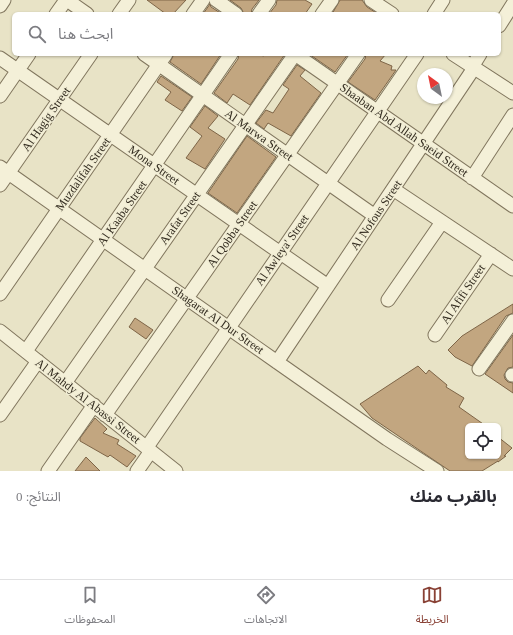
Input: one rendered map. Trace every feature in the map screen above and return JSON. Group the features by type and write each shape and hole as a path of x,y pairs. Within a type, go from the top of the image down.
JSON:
{"street":[{"path":"0,6 4,0"},
{"path":"57,12 66,0 84,12"},
{"path":"120,12 129,0"},
{"path":"194,12 203,0"},
{"path":"216,0 233,12"},
{"path":"260,12 269,0"},
{"path":"323,12 332,0"},
{"path":"371,0 387,12"},
{"path":"435,12 443,0"},
{"path":"501,23 513,4"},
{"path":"0,96 28,56"},
{"name":"Al Hagig Street","path":"0,185 4,170 60,100 90,56"},
{"name":"Al Marwa Street","path":"151,56 162,59 203,95 375,216"},
{"name":"Al Kaaba Street","path":"26,351 230,56"},
{"name":"Arafat Street","path":"65,382 294,56"},
{"name":"Shaaban Abd Allah Saeid Street","path":"298,56 423,145 513,206"},
{"name":"Al Qobba Street","path":"105,414 357,56"},
{"name":"Al Awleya' Street","path":"137,471 149,449 228,328 416,56"},
{"path":"456,56 513,93"},
{"name":"Al Nofous Street","path":"277,362 423,145 479,56"},
{"name":"Mona Street","path":"0,58 328,286"},
{"name":"Muzdalifah Street","path":"0,294 162,59"},
{"path":"472,178 513,115"},
{"name":"Shagarat Al Dur Street","path":"4,170 387,439 437,471"},
{"path":"393,189 513,269"},
{"path":"388,300 442,222"},
{"name":"Al Afifi Street","path":"436,335 491,254"},
{"path":"479,369 513,321"},
{"name":"Al Mahdy Al Abassi Street","path":"0,331 176,471"},
{"path":"0,415 38,361"},
{"path":"48,471 94,405"}],"building":[{"path":"147,0 186,0 175,12 163,12"},
{"path":"230,0 259,0 251,12 243,12 241,8"},
{"path":"277,0 305,0 312,4 306,12 271,12 276,5"},
{"path":"340,0 362,0 367,7 375,12 333,12"},
{"path":"210,4 211,7 219,12 204,12"},
{"path":"173,56 220,56 201,84 170,62"},
{"path":"239,56 284,56 250,105 233,94 227,103 214,93"},
{"path":"312,56 347,56 335,72"},
{"path":"366,56 384,56 380,61 392,66 391,70 396,70 375,100 348,82"},
{"path":"297,65 305,70 300,76 321,93 291,136 268,123 264,129 256,123 266,110 273,113 289,89 283,85"},
{"path":"161,76 192,97 182,111 165,100 171,92 157,82"},
{"path":"205,106 218,116 208,128 225,139 205,169 186,158 202,136 190,127"},
{"path":"247,136 276,157 237,213 208,193"},
{"path":"513,304 513,313 506,316 472,366 455,357 448,350 462,336"},
{"path":"135,318 153,330 146,339 129,327"},
{"path":"513,335 513,367 508,368 504,375 508,382 513,383 513,393 485,374"},
{"path":"418,366 426,374 429,370 447,385 446,387 464,398 459,407 482,423 465,423 465,459 501,459 501,439 512,448 504,456 506,456 482,471 450,471 372,418 360,404"},
{"path":"95,418 107,429 103,433 119,440 117,444 136,456 127,467 110,455 108,457 80,441 80,438"},
{"path":"86,457 100,471 75,471"}]}
